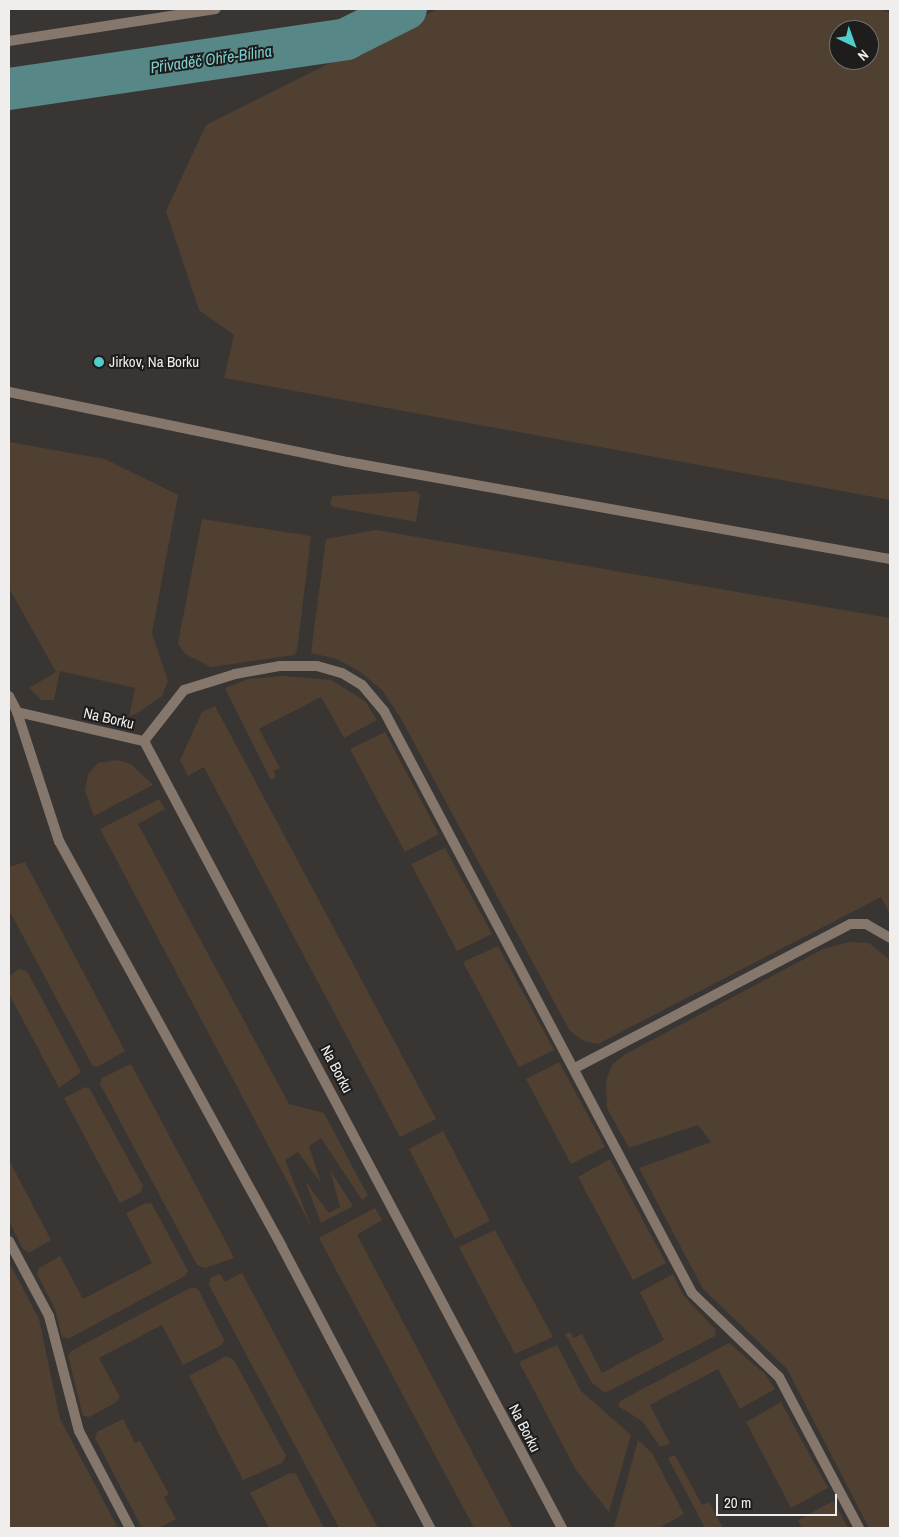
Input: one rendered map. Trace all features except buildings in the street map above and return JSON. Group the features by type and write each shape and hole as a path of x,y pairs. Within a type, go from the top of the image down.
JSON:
{"street":[{"path":"9,41 216,9"},
{"path":"9,392 348,462 890,558"},
{"path":"144,741 184,690 235,674 280,666 317,666 342,673 362,685 384,711 575,1068 692,1292 779,1377 859,1528"},
{"path":"9,696 13,715 59,841 282,1247 430,1528"},
{"name":"Na Borku","path":"13,715 144,741 562,1528"},
{"path":"575,1068 851,924 866,924 890,938"},
{"path":"9,1242 49,1316 79,1431 130,1528"}],"shaded area":[{"path":"438,9 879,9 890,13 890,500 224,378 234,335 199,310 166,211 206,125"},
{"path":"9,442 105,459 178,495 152,633 168,681 162,696 129,717 135,688 60,671 54,700 41,700 29,688 56,672 9,588"},
{"path":"416,491 420,495 416,522 333,507 330,504 332,496"},
{"path":"202,519 311,536 297,650 294,655 211,667 185,654 178,643"},
{"path":"376,530 890,618 890,914 881,897 598,1044 584,1041 570,1031 400,717 382,690 359,671 337,659 311,653 326,539"},
{"path":"283,676 331,680 365,701 377,720 344,738 321,697 259,729 280,768 274,771 276,777 271,780 225,688 248,679"},
{"path":"215,706 436,1119 400,1137 204,767 188,776 180,760 202,712"},
{"path":"385,732 439,834 405,852 350,749"},
{"path":"118,760 131,764 153,785 94,816 85,791 88,774 98,763"},
{"path":"159,799 165,809 138,824 289,1104 324,1113 368,1196 362,1200 321,1138 309,1146 321,1183 298,1152 285,1160 311,1226 100,829"},
{"path":"445,848 492,934 457,951 411,864"},
{"path":"25,862 125,1051 97,1067 92,1065 9,910 9,867"},
{"path":"849,942 869,943 890,960 890,1528 869,1528 787,1369 703,1289 639,1168 711,1142 698,1125 629,1148 607,1108 606,1080 612,1065 624,1055 823,949"},
{"path":"498,946 554,1050 519,1067 463,962"},
{"path":"19,969 27,971 81,1072 59,1088 9,994 9,976"},
{"path":"559,1062 605,1147 571,1164 526,1079"},
{"path":"131,1064 234,1258 205,1268 197,1265 100,1084 102,1078"},
{"path":"85,1087 90,1089 143,1186 141,1192 120,1203 64,1098"},
{"path":"443,1131 490,1221 455,1239 409,1149"},
{"path":"610,1159 666,1263 633,1280 578,1177"},
{"path":"9,1160 51,1240 29,1253 23,1249 9,1221"},
{"path":"330,1170 353,1206 321,1223 305,1181 329,1213 340,1207"},
{"path":"146,1203 152,1204 188,1271 185,1276 68,1339 62,1337 55,1309 37,1274 39,1268 60,1256 83,1299 152,1263 126,1213"},
{"path":"375,1208 382,1220 357,1235 512,1527 516,1528 474,1528 319,1238"},
{"path":"495,1230 553,1337 515,1354 459,1247"},
{"path":"9,1262 39,1319 60,1419 118,1528 9,1528"},
{"path":"242,1273 378,1528 339,1528 209,1285 210,1278 220,1274 225,1282"},
{"path":"673,1274 683,1295 716,1330 715,1336 605,1393 592,1383 565,1334 570,1332 574,1338 582,1334 602,1373 664,1340 640,1292"},
{"path":"192,1287 198,1289 224,1340 222,1345 183,1365 162,1325 99,1358 120,1397 115,1403 89,1417 83,1416 68,1356 71,1351"},
{"path":"729,1343 765,1374 775,1389 740,1409 718,1369 650,1405 670,1444 660,1447 642,1421 618,1406 620,1401"},
{"path":"557,1345 581,1391 631,1435 609,1512 576,1470 519,1362"},
{"path":"226,1356 234,1360 286,1456 282,1463 243,1480 189,1376"},
{"path":"781,1402 828,1488 791,1508 746,1422"},
{"path":"123,1419 135,1443 140,1441 169,1494 164,1497 176,1519 159,1528 142,1528 95,1438 97,1432"},
{"path":"638,1440 652,1453 684,1514 659,1528 614,1528"},
{"path":"675,1455 702,1505 709,1502 723,1528 705,1528 668,1458"},
{"path":"290,1473 296,1474 324,1528 269,1528 250,1493"},
{"path":"833,1501 848,1528 802,1528 798,1520"}],"waterway":[{"name":"Přivaděč Ohře-Bílina","path":"9,89 346,39 406,9"}],"place":[{"name":"Jirkov, Na Borku","path":"99,362"}]}
